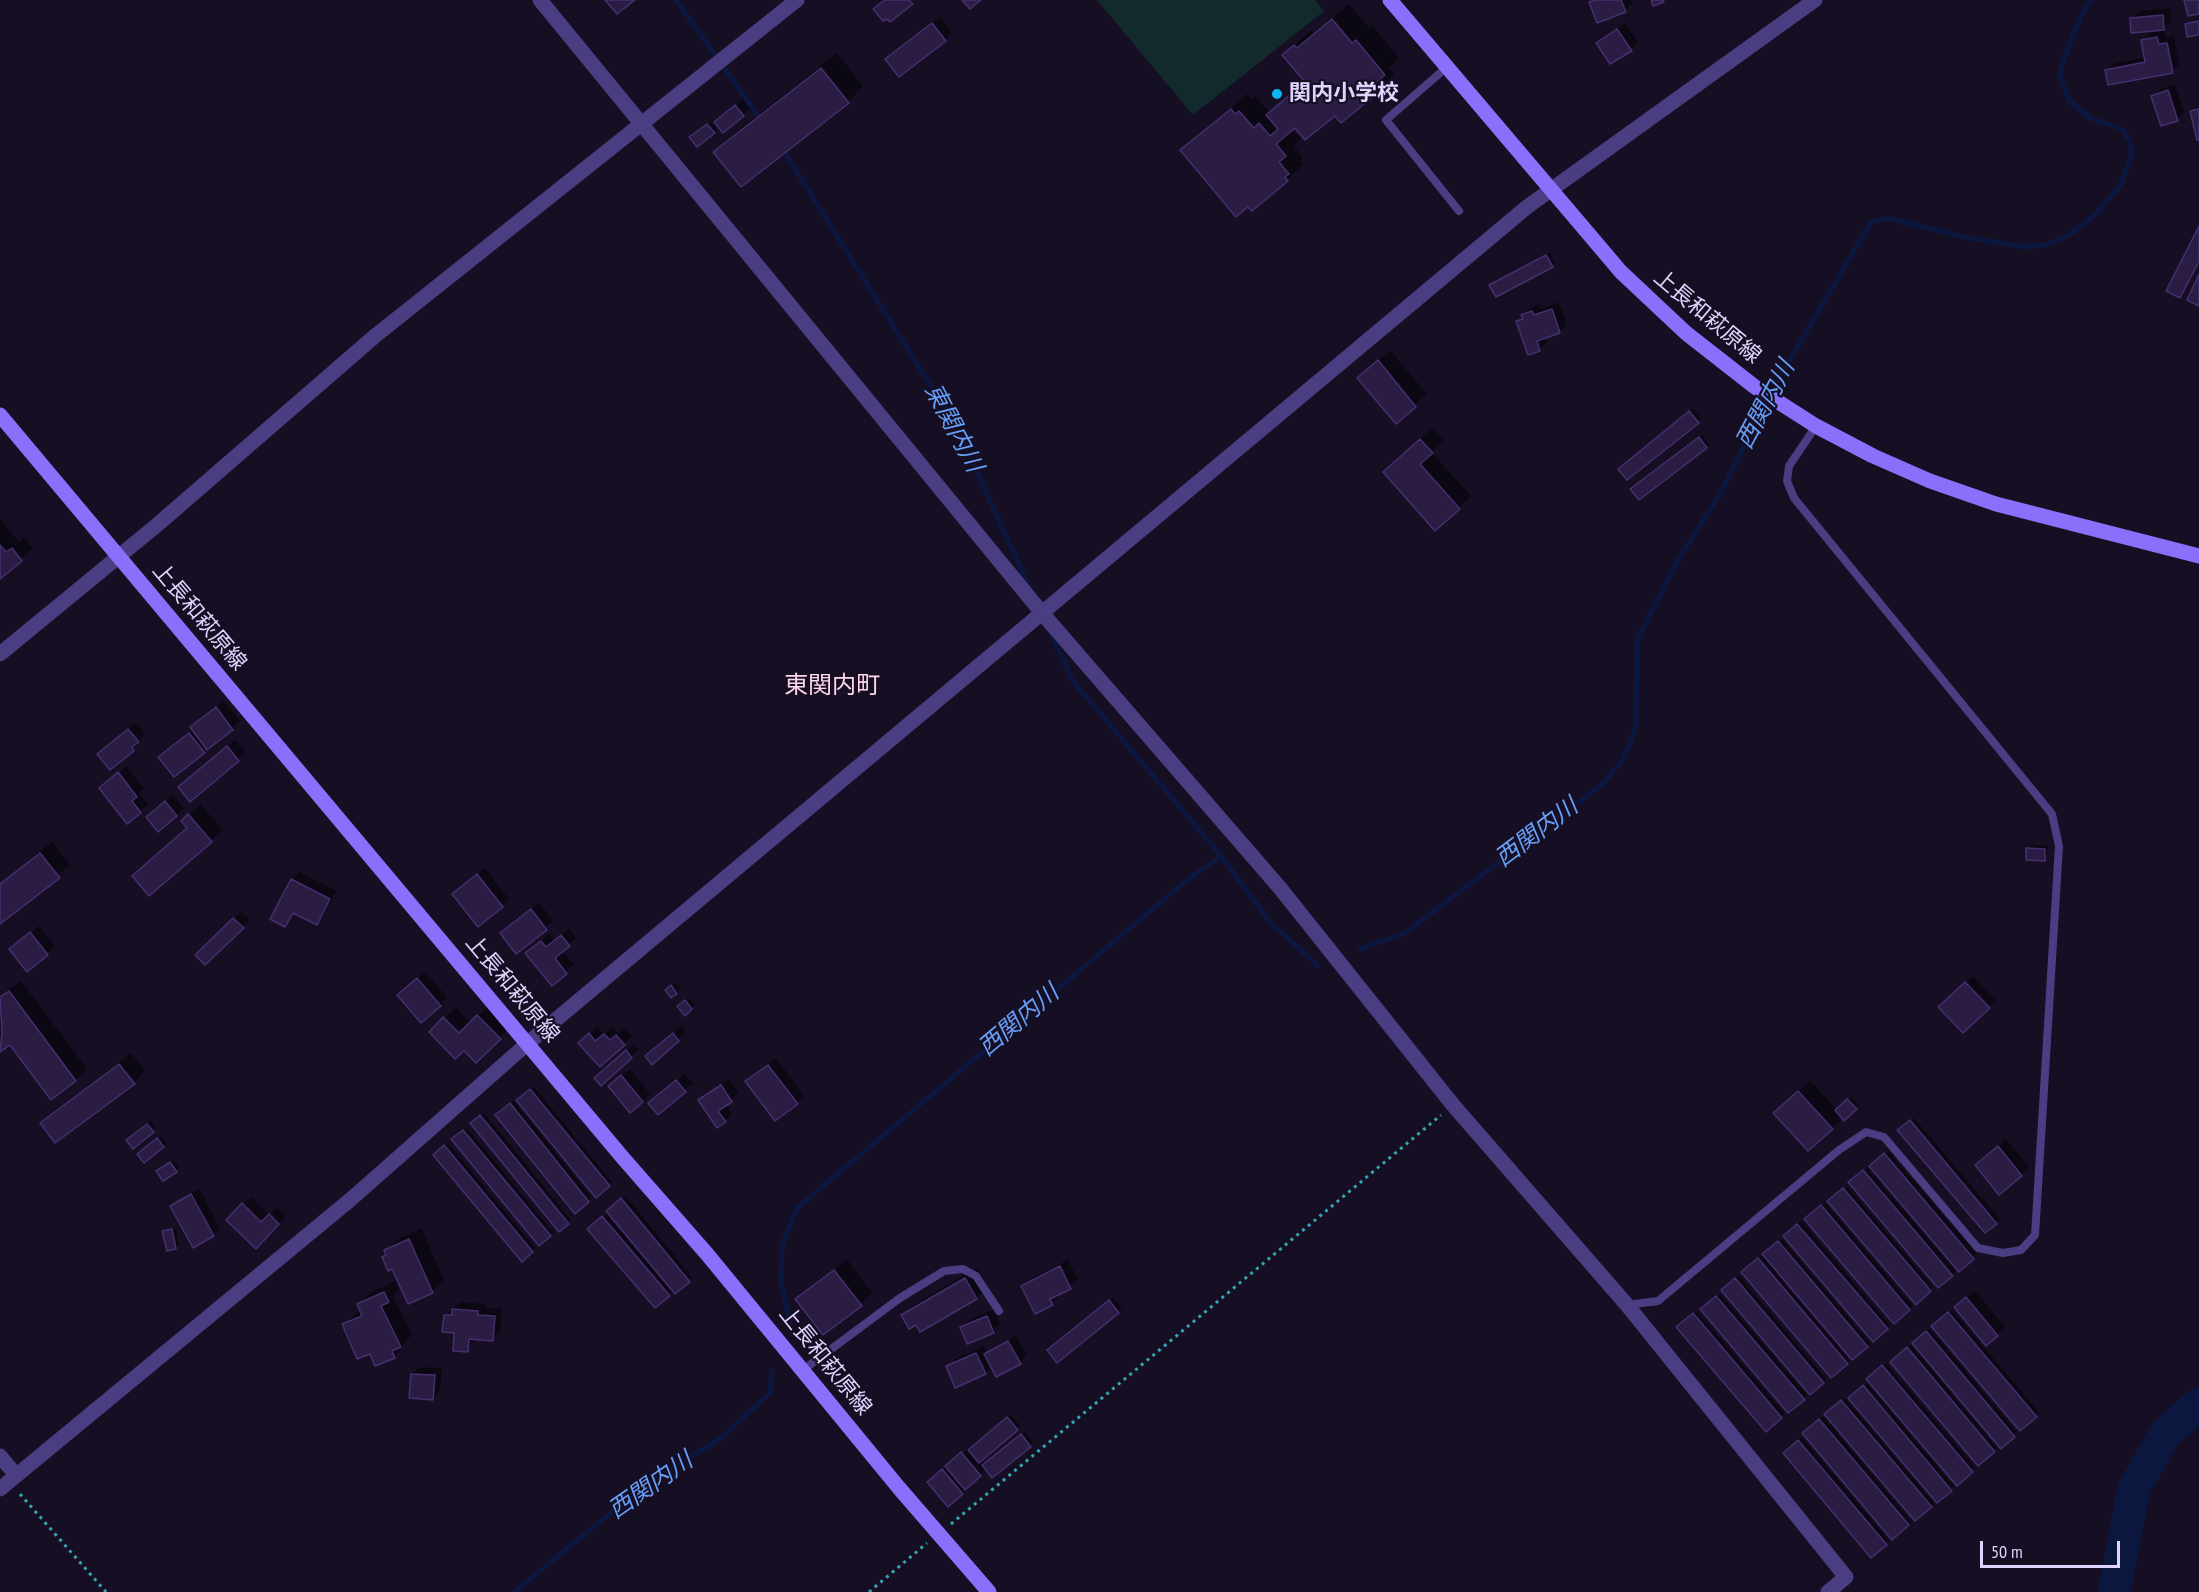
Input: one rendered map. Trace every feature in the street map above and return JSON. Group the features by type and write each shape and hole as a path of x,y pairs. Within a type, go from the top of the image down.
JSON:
{"main road":[{"name":"上長和萩原線","path":"1390,0 1629,279 1686,333 1755,387 1816,426 1901,469 1985,500 2199,556"},
{"name":"上長和萩原線","path":"0,416 803,1370 899,1488 989,1592"}],"street":[{"path":"540,0 640,125 1042,613 1280,888 1453,1105 1627,1305 1846,1577 1828,1592"},
{"path":"0,654 117,555 157,525 375,336 797,0"},
{"path":"0,1456 8,1482 350,1200 528,1043 1550,189 1815,0"}],"lane":[{"path":"1447,68 1386,120 1459,211"},
{"path":"1627,1305 1659,1301 1839,1150 1866,1132 1884,1137 1978,1248 2003,1252 2021,1250 2036,1236 2059,846 2052,814 1794,498 1787,481 1789,466 1816,426"},
{"path":"803,1370 900,1298 944,1271 963,1269 976,1276 999,1311"}],"path":[{"path":"869,1592 1453,1105"},
{"path":"8,1482 106,1592"}],"green space":[{"path":"1097,0 1315,0 1324,11 1193,115"}],"building":[{"path":"605,0 635,0 617,14"},
{"path":"885,0 909,0 913,4 890,22 887,19 883,21 873,9"},
{"path":"962,0 981,0 970,9"},
{"path":"1621,0 1626,12 1597,23 1589,2"},
{"path":"1651,0 1663,0 1664,2 1653,6"},
{"path":"2184,0 2199,0 2199,14 2188,16"},
{"path":"2163,15 2164,30 2131,33 2130,18"},
{"path":"1332,19 1352,43 1356,40 1385,75 1374,84 1380,91 1341,123 1335,116 1305,140 1295,128 1276,144 1286,156 1279,162 1289,174 1285,177 1288,181 1252,211 1248,207 1236,217 1180,150 1231,109 1235,114 1239,111 1254,128 1259,123 1270,136 1278,129 1266,115 1305,82 1282,55 1294,45 1297,48"},
{"path":"2199,21 2199,35 2187,37 2185,24"},
{"path":"932,23 946,41 899,77 885,59"},
{"path":"1617,29 1632,51 1610,64 1596,43"},
{"path":"2157,37 2159,44 2167,43 2173,73 2108,85 2105,70 2145,62 2141,40"},
{"path":"821,68 849,103 741,187 713,152"},
{"path":"2168,90 2178,121 2161,126 2151,96"},
{"path":"735,105 744,116 723,133 714,122"},
{"path":"2199,109 2199,140 2197,140 2190,111"},
{"path":"707,124 715,133 697,147 689,137"},
{"path":"2199,226 2199,261 2180,298 2166,291"},
{"path":"1546,255 1553,267 1496,297 1489,285"},
{"path":"2199,274 2199,306 2187,300"},
{"path":"1552,309 1560,333 1537,341 1540,351 1528,355 1516,321 1523,319 1521,315 1532,311 1534,315"},
{"path":"1378,360 1416,407 1396,424 1357,378"},
{"path":"1689,411 1699,423 1627,480 1618,469"},
{"path":"1699,437 1707,448 1639,500 1630,489"},
{"path":"1420,439 1433,453 1420,464 1460,509 1435,531 1383,472"},
{"path":"0,545 6,552 12,548 22,561 0,579"},
{"path":"216,707 233,730 207,750 190,727"},
{"path":"128,729 139,742 132,747 134,751 110,770 97,754"},
{"path":"189,733 205,753 174,777 158,757"},
{"path":"227,746 239,761 190,802 178,787"},
{"path":"118,772 137,797 132,801 141,813 127,824 99,788"},
{"path":"165,801 177,816 158,832 146,817"},
{"path":"188,814 212,842 149,896 132,876 187,828 181,821"},
{"path":"2026,848 2045,849 2045,861 2026,860"},
{"path":"40,853 60,878 0,924 0,884"},
{"path":"477,874 503,907 478,927 452,894"},
{"path":"291,879 330,899 317,925 293,913 285,927 270,919"},
{"path":"531,909 547,930 516,954 500,933"},
{"path":"233,918 244,928 205,965 195,955"},
{"path":"30,932 48,955 27,972 9,949"},
{"path":"561,935 570,946 555,958 567,974 552,986 525,953 541,941 546,947"},
{"path":"417,978 441,1006 421,1023 397,995"},
{"path":"1965,982 1990,1008 1963,1033 1938,1007"},
{"path":"671,985 677,994 671,998 665,990"},
{"path":"9,991 76,1081 51,1100 10,1045 0,1052 2,1032 0,997"},
{"path":"685,1000 692,1009 685,1016 677,1006"},
{"path":"477,1015 501,1039 476,1063 464,1051 455,1059 429,1032 443,1017 459,1033"},
{"path":"589,1033 595,1041 604,1034 610,1040 616,1035 625,1045 600,1067 578,1043"},
{"path":"673,1033 679,1041 652,1065 645,1056"},
{"path":"626,1050 632,1058 601,1086 594,1078"},
{"path":"119,1064 135,1084 55,1143 40,1123"},
{"path":"768,1065 798,1104 775,1121 745,1081"},
{"path":"621,1075 643,1102 630,1113 608,1086"},
{"path":"676,1080 686,1092 658,1115 648,1103"},
{"path":"721,1085 732,1102 718,1111 726,1122 717,1128 698,1100"},
{"path":"530,1089 610,1186 596,1198 516,1100"},
{"path":"1798,1091 1833,1129 1808,1151 1773,1113"},
{"path":"1847,1099 1857,1109 1844,1121 1835,1110"},
{"path":"510,1103 589,1202 575,1214 495,1115"},
{"path":"480,1115 569,1224 559,1232 470,1123"},
{"path":"1910,1120 1997,1224 1985,1233 1897,1130"},
{"path":"147,1124 154,1132 133,1149 126,1140"},
{"path":"463,1130 551,1236 539,1246 451,1139"},
{"path":"157,1138 164,1147 144,1163 137,1154"},
{"path":"444,1145 533,1252 522,1262 433,1155"},
{"path":"1998,1146 2022,1176 1999,1195 1975,1165"},
{"path":"1884,1153 1974,1259 1959,1272 1869,1166"},
{"path":"170,1162 177,1172 163,1181 156,1171"},
{"path":"1863,1170 1953,1276 1938,1288 1848,1182"},
{"path":"1843,1188 1931,1291 1916,1305 1827,1201"},
{"path":"191,1194 214,1236 193,1248 170,1206"},
{"path":"621,1198 690,1282 675,1294 606,1211"},
{"path":"242,1203 261,1222 269,1214 279,1224 256,1249 226,1220"},
{"path":"1821,1205 1910,1310 1894,1324 1804,1219"},
{"path":"602,1216 670,1296 655,1308 587,1229"},
{"path":"1797,1224 1888,1329 1873,1342 1783,1236"},
{"path":"172,1229 176,1249 167,1251 162,1231"},
{"path":"409,1239 433,1293 408,1304 392,1269 388,1271 382,1257 386,1255 384,1250"},
{"path":"1778,1241 1868,1347 1852,1360 1762,1254"},
{"path":"1758,1258 1848,1364 1831,1378 1741,1272"},
{"path":"1060,1266 1071,1289 1050,1299 1053,1305 1035,1314 1021,1286"},
{"path":"834,1270 862,1306 823,1335 795,1299"},
{"path":"965,1278 977,1299 920,1332 916,1325 909,1329 901,1315"},
{"path":"1735,1278 1824,1383 1810,1395 1721,1290"},
{"path":"384,1292 389,1302 381,1306 401,1347 392,1351 395,1358 375,1366 370,1354 357,1359 342,1324 362,1316 357,1304"},
{"path":"1716,1296 1805,1400 1788,1413 1700,1309"},
{"path":"1966,1297 1998,1336 1986,1346 1954,1307"},
{"path":"1109,1300 1119,1313 1057,1363 1047,1350"},
{"path":"452,1309 478,1311 478,1315 495,1316 493,1341 469,1339 468,1352 453,1351 454,1333 442,1332 444,1315 452,1315"},
{"path":"1948,1312 2037,1417 2020,1431 1931,1326"},
{"path":"1693,1313 1782,1418 1766,1432 1676,1327"},
{"path":"987,1316 994,1333 967,1344 960,1327"},
{"path":"1926,1331 2015,1437 2001,1449 1912,1343"},
{"path":"1008,1341 1021,1364 996,1377 984,1354"},
{"path":"1907,1347 1995,1452 1978,1466 1890,1362"},
{"path":"976,1353 986,1374 955,1388 946,1366"},
{"path":"1882,1365 1973,1472 1957,1486 1866,1379"},
{"path":"411,1374 435,1375 433,1400 409,1398"},
{"path":"1863,1385 1952,1491 1937,1503 1848,1398"},
{"path":"1841,1400 1932,1507 1915,1521 1824,1414"},
{"path":"1007,1417 1018,1430 979,1463 968,1450"},
{"path":"1819,1419 1909,1525 1892,1540 1802,1433"},
{"path":"1021,1434 1031,1447 992,1478 982,1465"},
{"path":"1798,1440 1887,1545 1871,1558 1783,1453"},
{"path":"961,1452 981,1476 965,1490 945,1466"},
{"path":"942,1469 963,1494 948,1507 927,1482"}],"waterway":[{"name":"東関内川","path":"676,0 762,121"},
{"name":"西関内川","path":"1360,949 1405,933 1603,784 1623,759 1636,727 1637,639 1680,557 1720,494 1778,380 1871,222 1887,218 1969,238 2025,247 2045,245 2069,235 2094,216 2120,186 2132,155 2130,141 2122,129 2090,118 2070,101 2060,78 2062,63 2081,17 2091,0"},
{"name":"東関内川","path":"782,148 957,428 1031,591"},
{"name":"東関内川","path":"1049,629 1072,680 1221,856 1270,922 1317,965"},
{"name":"西関内川","path":"790,1322 781,1283 782,1245 797,1208 1186,881 1221,856"},
{"name":"西関内川","path":"514,1592 645,1485 721,1438 770,1393 772,1371"},
{"path":"2114,1592 2134,1488 2166,1433 2199,1404"}],"place":[{"name":"関内小学校","path":"1277,94"}],"district":[{"name":"東関内町","path":"832,686"}]}
